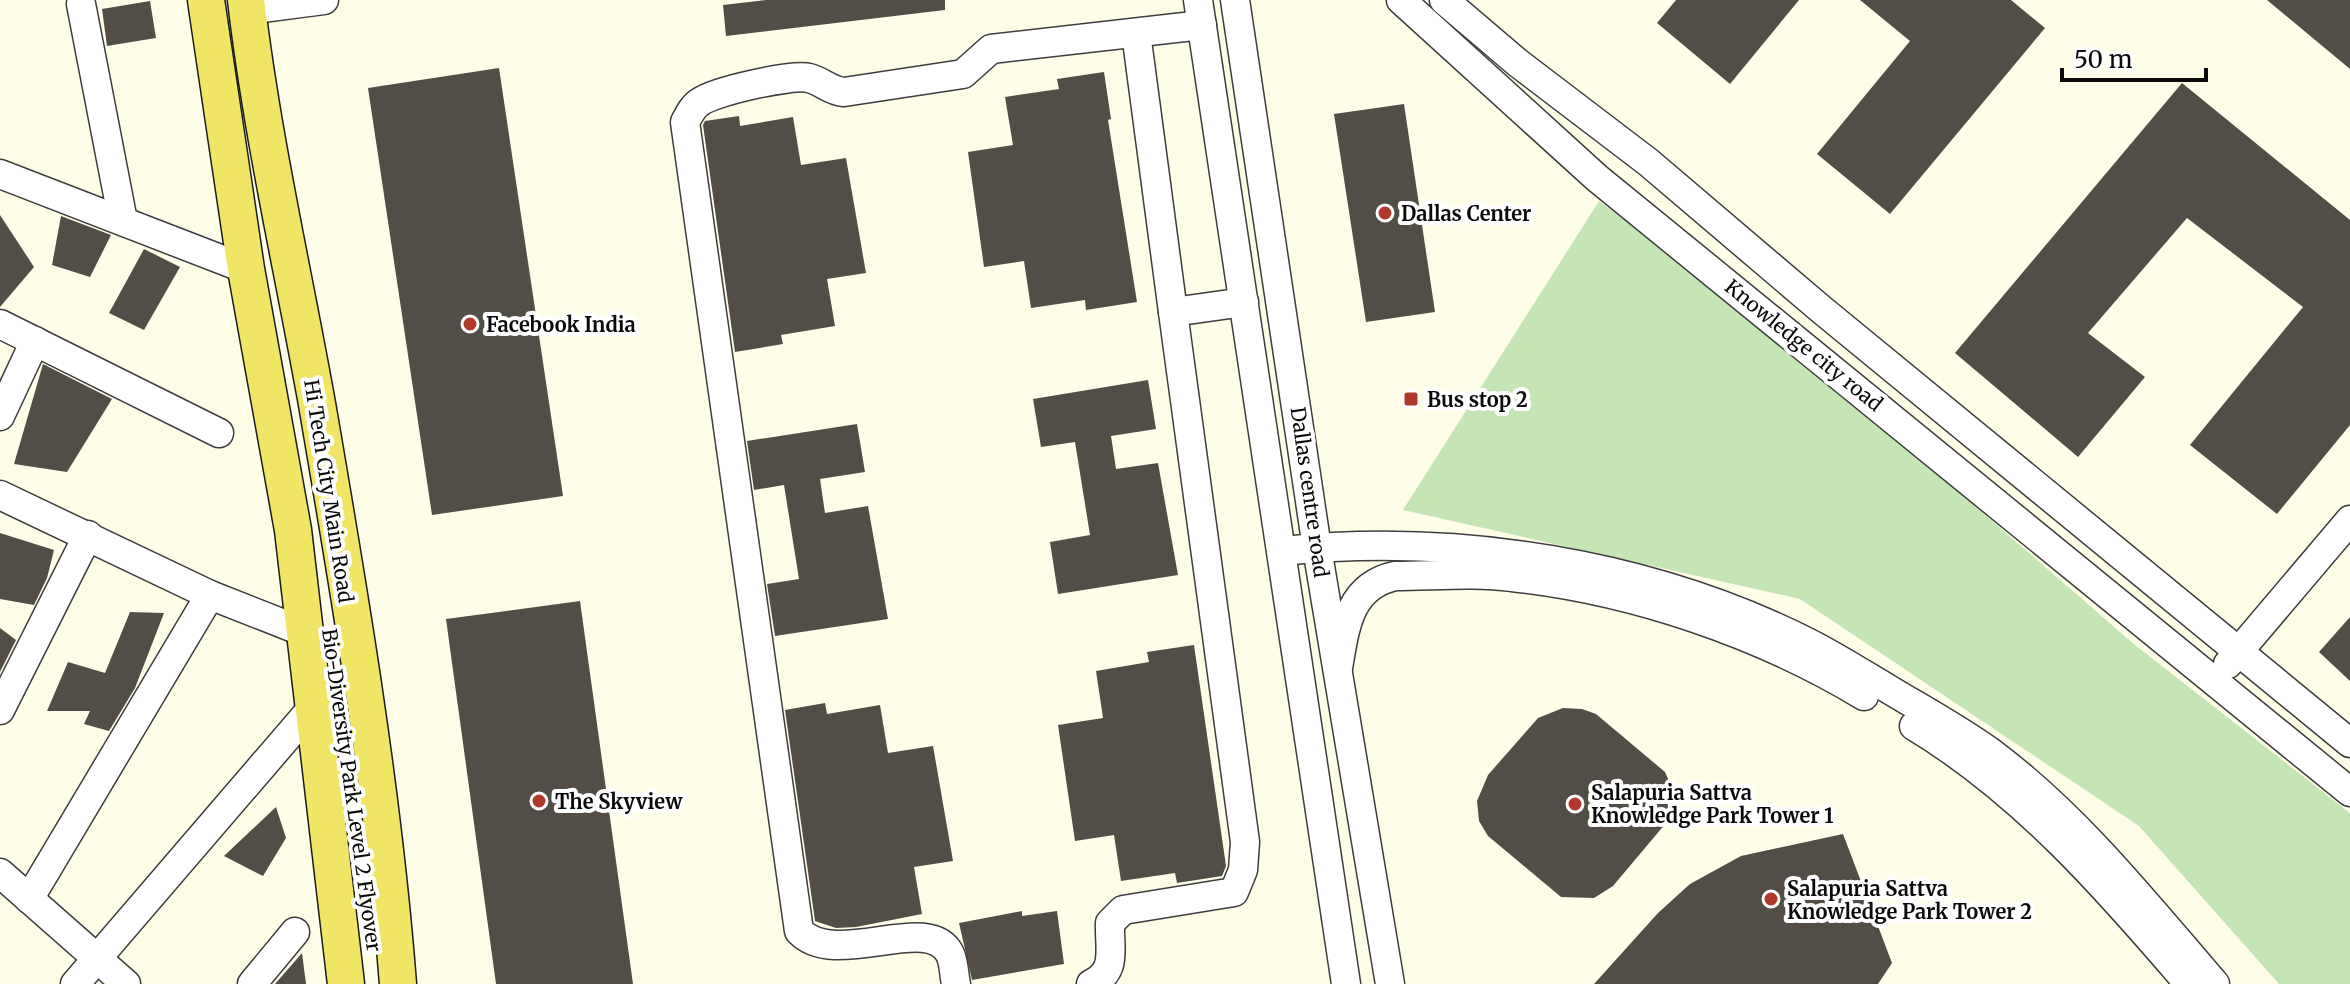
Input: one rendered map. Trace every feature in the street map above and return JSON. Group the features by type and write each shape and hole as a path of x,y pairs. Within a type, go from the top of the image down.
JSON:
{"main road":[{"name":"Hi Tech City Main Road","path":"206,0 246,269 293,530 346,984"},
{"name":"Hi Tech City Main Road","path":"246,5 298,318 316,402 370,748 398,984"},
{"name":"Bio-Diversity Park Level 2 Flyover","path":"263,367 301,439 344,709 377,984"}],"street":[{"path":"246,5 324,0"},
{"name":"Dallas centre road","path":"1235,0 1317,548 1390,984"},
{"name":"Knowledge city road","path":"1401,0 1597,178 2350,792"},
{"name":"Knowledge city road","path":"1444,0 1518,63 1648,162 1822,310 2350,743"},
{"path":"81,4 123,221"},
{"path":"956,984 950,954 943,945 926,937 830,947 810,943 799,931 685,122 696,103 715,93 741,87 801,78 844,92 963,74 991,49 1136,33 1200,12"},
{"name":"Dallas centre road","path":"1200,12 1346,984"},
{"path":"1091,984 1104,977 1111,964 1110,923 1123,910 1234,892 1243,870 1245,842 1136,33"},
{"path":"0,174 246,269"},
{"path":"1173,312 1244,302"},
{"path":"0,324 219,433"},
{"path":"0,416 35,341"},
{"path":"0,495 210,595 304,632"},
{"path":"2215,681 2350,520"},
{"path":"0,710 88,535"},
{"path":"1283,551 1381,546 1485,552 1605,572 1707,600 1807,642 1994,755 2077,827 2215,984"},
{"path":"1338,668 1356,598 1367,587 1395,576 1511,576 1637,601 1698,621 1766,647 1850,688 1976,766 2069,851 2189,984"},
{"path":"29,899 210,595"},
{"path":"75,984 313,707"},
{"path":"0,873 95,960 126,984"},
{"path":"252,984 295,932"}],"green space":[{"path":"1599,201 1784,340 2135,645 2350,813 2350,984 2279,984 2139,826 1800,599 1403,510"}],"building":[{"path":"766,0 945,0 945,10 726,36 723,5"},
{"path":"1676,0 1799,0 1730,84 1657,23"},
{"path":"1860,0 2011,0 2045,28 1890,214 1817,154 1910,41"},
{"path":"2267,0 2350,0 2350,69"},
{"path":"150,1 156,38 107,46 102,9"},
{"path":"499,68 563,496 432,515 368,88"},
{"path":"1104,72 1111,119 1108,120 1137,302 1086,310 1085,300 1031,308 1024,261 984,267 968,152 1013,145 1005,97 1059,89 1057,79"},
{"path":"2182,83 2350,220 2350,425 2277,514 2190,445 2303,307 2187,218 2088,333 2145,377 2078,457 1955,353"},
{"name":"Dallas Center","path":"1404,104 1435,312 1366,322 1334,114"},
{"path":"739,116 740,126 793,117 801,165 846,158 866,273 827,279 835,326 781,335 783,344 735,352 703,125 705,121"},
{"path":"0,215 34,267 0,307"},
{"path":"61,216 111,235 90,277 52,265"},
{"path":"144,249 180,267 144,330 109,313"},
{"path":"43,364 112,399 67,472 14,464"},
{"path":"1148,380 1156,429 1111,436 1116,469 1158,463 1178,575 1058,594 1050,542 1090,535 1075,442 1041,447 1033,399"},
{"path":"857,424 865,472 820,479 825,513 868,506 888,619 775,636 767,584 799,579 784,485 754,490 747,441"},
{"path":"0,533 54,550 47,578 34,605 0,599"},
{"name":"The Skyview","path":"580,601 633,984 496,984 446,619"},
{"path":"130,612 164,613 135,688 109,731 84,724 90,711 47,711 68,662 105,673"},
{"path":"2350,617 2350,681 2319,652"},
{"path":"0,628 16,640 0,672"},
{"path":"1194,645 1226,866 1222,876 1177,883 1175,873 1121,881 1114,835 1075,841 1058,725 1103,718 1096,671 1149,662 1147,652"},
{"path":"825,703 827,714 880,705 888,753 933,746 953,861 914,867 922,914 856,927 836,928 815,921 785,710"},
{"name":"Salapuria Sattva Knowledge Park Tower 1","path":"1563,708 1582,709 1596,714 1665,772 1672,788 1672,808 1666,823 1613,886 1594,898 1561,897 1488,836 1479,821 1477,801 1488,775 1538,718"},
{"path":"276,807 286,838 263,876 224,856"},
{"name":"Salapuria Sattva Knowledge Park Tower 2","path":"1843,834 1892,963 1878,984 1594,984 1658,913 1690,884 1741,856"},
{"path":"1022,911 1022,916 1057,911 1064,964 972,980 959,923"},
{"path":"302,953 306,984 275,984"}],"place":[{"name":"Dallas Center","path":"1385,213"},
{"name":"Facebook India","path":"470,324"},
{"name":"Bus stop 2","path":"1411,399"},
{"name":"The Skyview","path":"539,801"},
{"name":"Salapuria Sattva Knowledge Park Tower 1","path":"1575,804"},
{"name":"Salapuria Sattva Knowledge Park Tower 2","path":"1771,899"}]}
